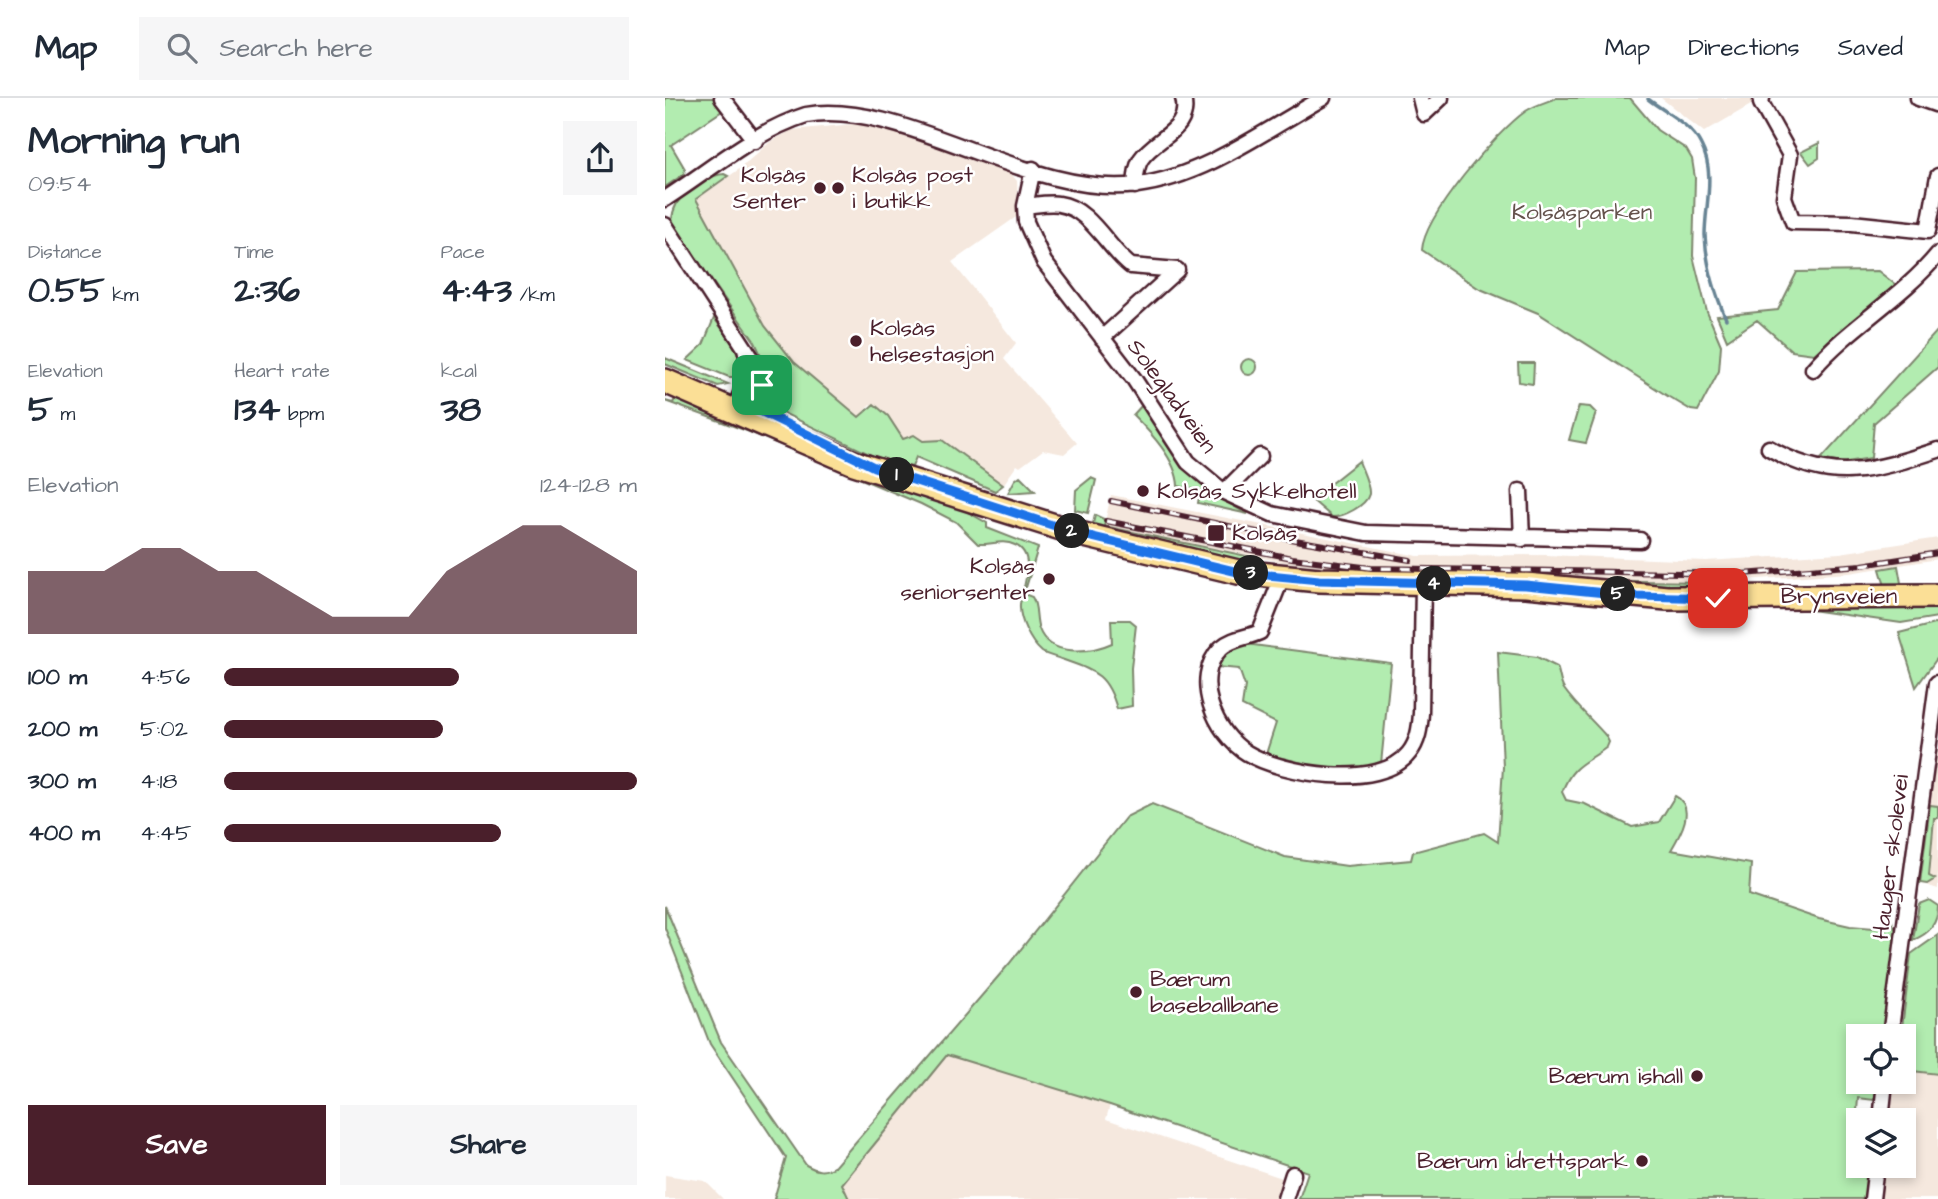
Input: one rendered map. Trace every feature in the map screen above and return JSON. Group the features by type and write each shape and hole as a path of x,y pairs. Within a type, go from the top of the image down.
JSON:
{"main road":[{"name":"Brynsveien","path":"665,368 874,467 1092,537 1191,562 1282,577 1526,585 1679,598 1938,596"},
{"name":"Brynsveien","path":"665,381 745,408"}],"street":[{"path":"722,98 755,141"},
{"path":"1135,186 1137,167 1142,157 1178,128 1183,118 1183,98"},
{"path":"665,199 755,141 808,114 827,110 873,112 982,148 1080,185 1135,186 1159,182 1211,160 1323,98"},
{"path":"1420,98 1424,114 1441,98"},
{"path":"1762,98 1761,103 1790,155 1784,197 1793,222 1852,223 1933,232 1938,176"},
{"path":"1918,98 1938,105"},
{"name":"Solegladveien","path":"1033,169 1025,206 1030,237 1039,254 1141,389 1188,462 1224,492 1272,514 1331,528 1417,537 1640,540"},
{"path":"1025,206 1056,204 1069,207 1082,215 1131,266 1177,270 1102,338"},
{"path":"665,225 757,363 762,377 761,392 745,408"},
{"path":"1813,369 1828,351 1938,254"},
{"path":"1769,447 1797,463 1839,473 1862,471 1938,450"},
{"path":"1224,492 1259,456"},
{"path":"1520,491 1522,539"},
{"path":"1282,577 1260,632 1233,640 1213,660 1207,676 1208,694 1222,727 1247,753 1281,766 1330,775 1385,769 1403,759 1413,746 1419,732 1421,713 1423,583"},
{"name":"Hauger skolevei","path":"1892,1024 1937,683"},
{"path":"1285,1199 1293,1174"},
{"path":"1872,1199 1875,1178"}],"shaded area":[{"path":"1661,98 1756,98 1756,102 1704,132"},
{"path":"875,122 1009,171 1017,181 1019,215 952,262 1016,343 1004,359 1077,443 1064,454 1043,450 1020,467 1017,465 1003,485 942,440 903,440 888,416 870,404 859,418 794,362 765,326 696,199 738,170 770,142 792,130"},
{"path":"1111,495 1418,556 1544,555 1706,561 1840,553 1938,538 1938,559 1849,573 1713,582 1337,573 1104,526"},
{"path":"1938,743 1938,889 1920,883"},
{"path":"947,1055 1110,1105 1106,1119 1282,1178 1275,1199 849,1199 841,1185"},
{"path":"1916,1071 1938,1074 1938,1199 1880,1199 1883,1178 1916,1178 1916,1108 1892,1108 1893,1094 1916,1094"},
{"path":"665,1175 705,1181 723,1199 665,1199"}],"green space":[{"path":"665,98 716,98 725,109 671,145 685,169 684,174 665,187"},
{"name":"Kolsåsparken","path":"1556,98 1630,98 1657,130 1686,149 1692,159 1695,178 1693,256 1707,312 1721,345 1719,371 1698,411 1691,410 1669,397 1538,313 1478,288 1422,250 1426,235 1448,196 1481,155 1526,111"},
{"path":"1819,143 1819,158 1810,164 1801,152"},
{"path":"724,174 728,176 696,199 765,326 794,362 859,417 874,404 888,416 903,439 914,435 923,441 942,440 1003,485 995,491 916,457 912,467 886,462 779,411 773,404 766,366 755,342 673,226 675,207 680,199 696,184"},
{"path":"1878,271 1896,285 1814,354 1792,351 1757,320 1727,340 1717,316 1778,310 1797,272"},
{"path":"714,318 738,354 738,377 729,377 687,360 703,345"},
{"path":"1938,330 1938,367 1874,423 1871,458 1841,463 1821,459"},
{"path":"665,358 728,384 718,386 665,364"},
{"path":"1246,359 1252,359 1257,367 1255,373 1246,375 1241,370 1241,364"},
{"path":"1518,363 1534,363 1533,384 1519,382"},
{"path":"678,393 953,504 987,523 987,528 1038,548 1024,594 1032,597 1039,629 1044,638 1061,648 1093,649 1112,643 1111,620 1130,620 1136,625 1131,668 1132,706 1117,709 1109,688 1098,675 1044,653 1033,642 1023,623 1020,610 1027,572 1022,549 1006,542 978,544 956,522 921,504 747,431 665,401 673,403"},
{"path":"1143,404 1187,468 1214,493 1248,514 1198,503 1200,491 1178,486 1168,457 1133,415"},
{"path":"1579,406 1590,407 1596,413 1586,443 1569,440"},
{"path":"1359,461 1369,494 1363,503 1353,510 1332,517 1311,499"},
{"path":"1020,476 1035,491 1008,493"},
{"path":"1091,478 1096,480 1088,513 1075,510 1076,490"},
{"path":"1095,515 1106,520 1104,526 1261,559 1260,568 1092,528"},
{"path":"1898,566 1901,583 1938,583 1938,587 1885,586 1880,569"},
{"path":"1564,580 1708,582 1681,590"},
{"path":"1917,606 1938,609 1938,617 1901,623 1790,607"},
{"path":"1938,623 1938,657 1916,687 1899,633"},
{"path":"1230,642 1391,663 1381,764 1335,771 1266,754 1276,723 1242,706 1245,686 1239,669 1216,667"},
{"path":"1498,652 1537,657 1557,667 1564,689 1609,742 1607,747 1580,765 1571,775 1562,792 1566,800 1585,804 1632,827 1659,822 1675,796 1682,801 1686,814 1685,822 1671,850 1751,864 1749,895 1819,919 1850,926 1886,929 1891,920 1898,934 1887,1024 1846,1024 1846,1094 1876,1094 1874,1100 1858,1098 1857,1108 1846,1108 1846,1178 1867,1178 1864,1199 1299,1199 1308,1172 1110,1105 947,1055 842,1184 849,1199 774,1199 786,1158 710,1044 665,928 665,906 721,1042 806,1165 817,1170 827,1170 835,1166 1009,964 1126,817 1152,804 1285,857 1347,866 1411,860 1413,852 1484,833 1498,842 1503,767"},
{"path":"1930,805 1938,806 1938,818 1934,818 1929,876 1935,879 1927,884 1920,883"},
{"path":"1929,900 1938,906 1934,923 1924,935 1913,940 1919,904"},
{"path":"1938,935 1938,1074 1916,1071 1916,1024 1902,1024 1911,954"}],"waterway":[{"path":"1648,99 1691,131 1705,156 1709,178 1705,224 1707,257 1726,319"}],"railway":[{"path":"1111,501 1295,540 1410,560"},
{"path":"1106,521 1292,558 1371,568 1742,574 1862,565 1938,553"}],"place":[{"name":"Kolsås Senter","path":"820,188"},
{"name":"Kolsås post i butikk","path":"838,188"},
{"name":"Kolsås helsestasjon","path":"856,341"},
{"name":"Kolsås Sykkelhotell","path":"1143,491"},
{"name":"Kolsås","path":"1216,533"},
{"name":"Kolsås seniorsenter","path":"1049,579"},
{"name":"Bærum baseballbane","path":"1136,992"},
{"name":"Bærum ishall","path":"1697,1076"},
{"name":"Bærum idrettspark","path":"1642,1161"}],"route":[{"path":"762,385 754,408 874,467 1080,534 1177,559 1238,572 1319,580 1526,585 1635,596 1718,598"}]}
